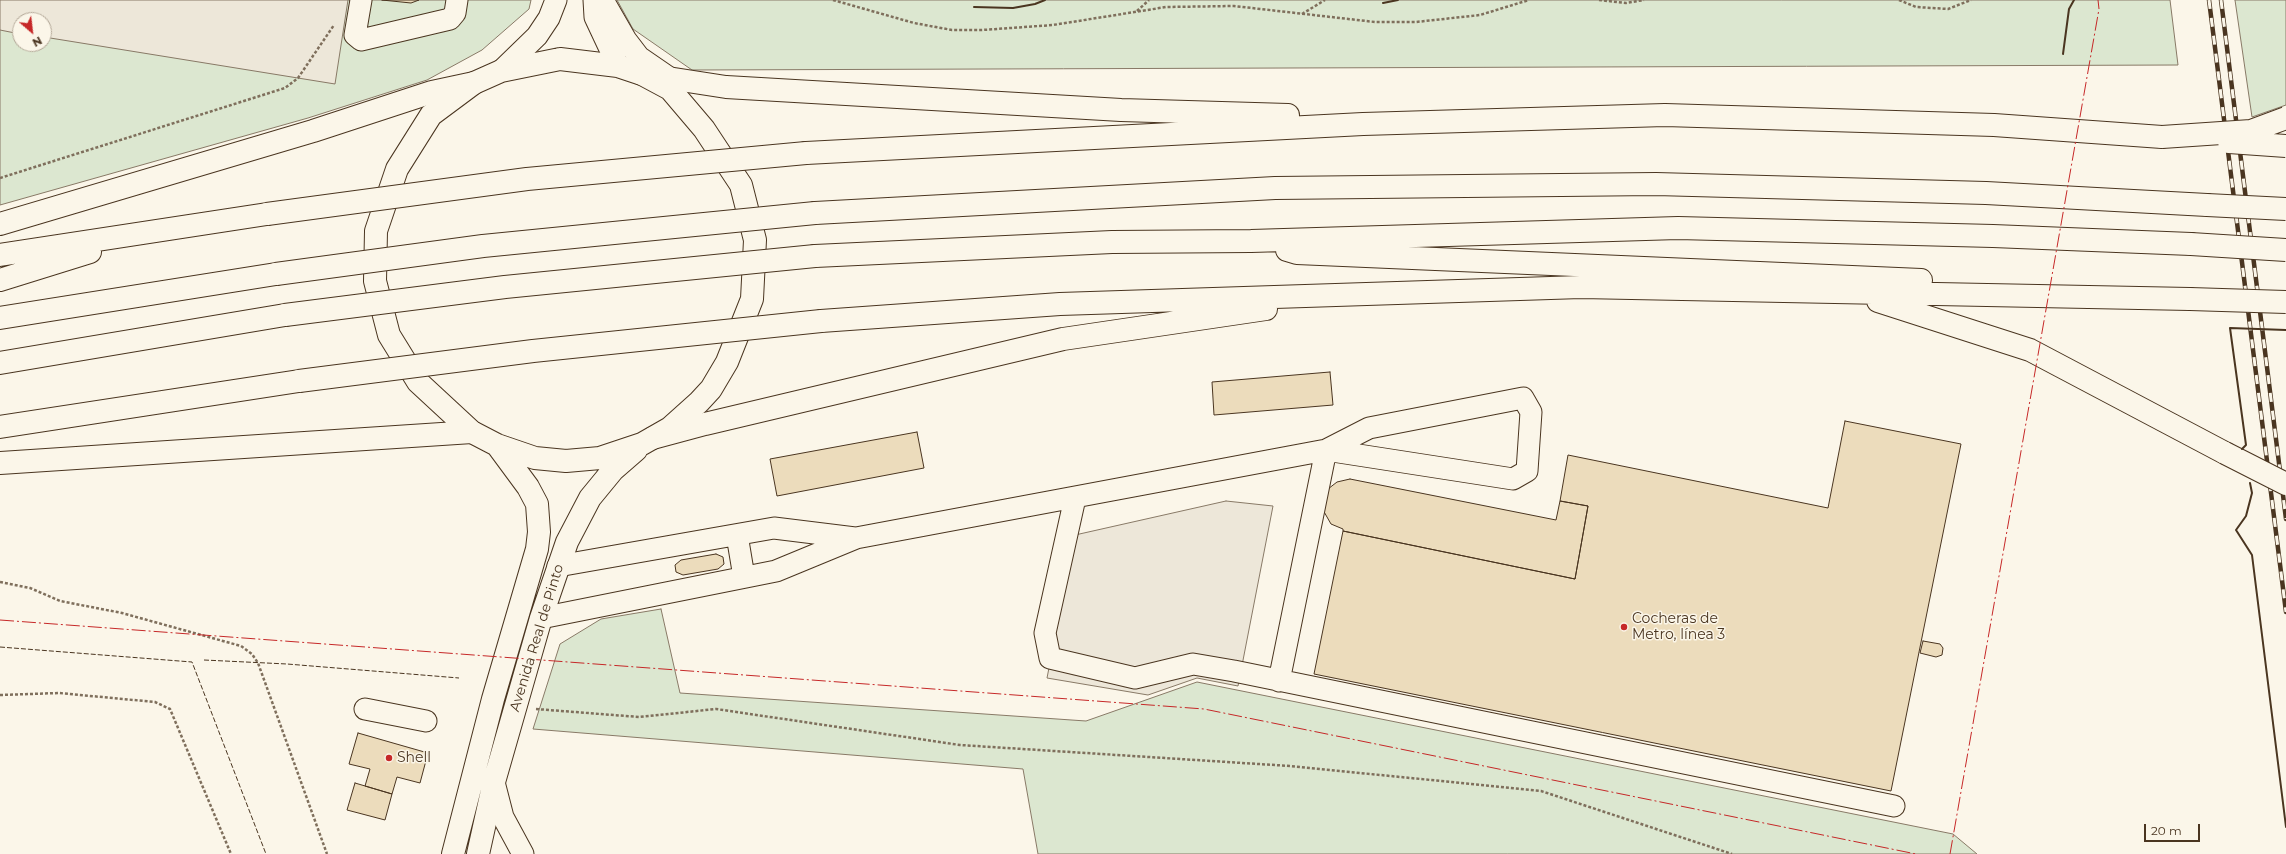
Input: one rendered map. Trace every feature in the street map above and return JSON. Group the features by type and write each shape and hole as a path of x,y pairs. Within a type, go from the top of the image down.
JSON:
{"main road":[{"path":"647,441 670,428 711,389 726,362 752,299 755,240 741,185 704,129 670,89 642,74 618,66 560,59 501,70 474,83 431,115 397,169 376,231 375,281 389,335 418,382 472,432 497,445 535,458 566,461 600,458 647,441 705,424 1063,339 1370,294"},
{"path":"642,74 726,87 1121,110 1286,114 1363,124"},
{"path":"0,224 313,131 432,92 474,83"},
{"path":"0,255 267,214 527,179 806,153 1363,124 1665,116 1994,125 2286,146"},
{"path":"2162,137 2251,131 2286,118"},
{"path":"0,318 276,274 483,246 815,214 1275,188 1656,184 1986,193 2286,209"},
{"path":"0,280 171,228"},
{"path":"0,363 285,316 505,287 815,256 1112,242 1251,241 1678,228 1985,236 2191,244 2286,250"},
{"path":"1251,241 1297,253 1665,267 2132,290 2157,298"},
{"path":"0,426 299,381 533,351 821,321 1060,304 1582,287 2157,298 2286,302"},
{"path":"1850,293 2030,350 2286,484"},
{"path":"0,463 472,432"},
{"name":"Avenida Real de Pinto","path":"478,854 494,782 541,618 567,542 590,498 614,470 647,441"},
{"name":"Avenida Real de Pinto","path":"453,854 489,714 537,549 539,532 537,504 528,487 497,445"}],"street":[{"path":"361,0 355,35 361,40 453,17 457,0"},
{"path":"441,21 444,0"},
{"path":"501,70 537,36 549,18 556,0"},
{"path":"594,0 594,17 618,66"},
{"path":"603,0 626,40 639,57 671,78"},
{"path":"541,618 776,571 856,538 1326,450 1369,428 1523,398 1531,412 1527,471 1513,479 1326,450"},
{"path":"1279,681 1326,450"},
{"path":"1075,498 1045,633 1050,658 1135,678 1192,664 1894,806"},
{"path":"558,566 774,528 856,538"},
{"path":"737,535 744,577"},
{"path":"365,709 426,721"},
{"path":"494,782 503,817 523,854"}],"path":[{"path":"833,0 878,14 952,30 1017,29 1166,7 1234,6 1375,22 1416,22 1480,15 1529,0"},
{"path":"1137,11 1148,0"},
{"path":"1302,14 1325,0"},
{"path":"1599,0 1626,2 1644,0"},
{"path":"1900,0 1916,7 1948,9 1971,0"},
{"path":"0,178 285,88 298,78 334,25"},
{"path":"0,582 30,588 60,601 122,613 240,646 252,654 258,662 327,854"},
{"path":"0,695 59,693 155,702 170,709 231,854"},
{"path":"516,708 639,717 716,709 960,745 1290,766 1541,791 1732,854"}],"green space":[{"path":"0,0 531,0 529,9 482,50 427,80 308,118 0,205"},
{"path":"617,0 2170,0 2178,65 692,70 633,29"},
{"path":"2235,0 2286,0 2286,105 2252,117"},
{"path":"661,609 680,693 1086,721 1197,682 1953,834 1977,854 1038,854 1023,769 533,729 560,644 601,619"}],"shaded area":[{"path":"0,0 348,0 335,84 52,38 52,12 12,12 12,32 0,30"},
{"path":"1226,501 1273,506 1238,686 1197,678 1148,695 1047,678 1075,535"}],"building":[{"path":"382,0 419,0 411,3"},
{"path":"1330,372 1333,405 1214,415 1212,382"},
{"name":"Cocheras de Metro, línea 3","path":"1845,421 1961,444 1891,791 1314,674 1343,531 1575,579 1588,506 1560,501 1568,455 1828,508"},
{"path":"917,432 924,468 777,496 770,459"},
{"path":"1350,479 1556,520 1560,501 1588,506 1575,579 1343,531 1343,529 1331,524 1323,510 1328,489 1337,482"},
{"path":"716,554 723,557 724,564 718,569 683,575 676,572 675,565 681,560"},
{"path":"1923,641 1940,644 1943,648 1942,655 1936,657 1920,653"},
{"name":"Shell","path":"358,733 428,753 420,783 397,777 392,794 365,786 370,769 349,764"},
{"path":"355,783 392,794 385,820 347,810"}],"railway":[{"path":"2209,0 2286,612"},
{"path":"2221,0 2286,519"}],"fence":[{"path":"0,647 192,662 266,854"},
{"path":"204,660 287,664 459,678"}],"wall":[{"path":"974,7 1013,8 1035,4 1045,0"},
{"path":"1383,3 1398,0"},
{"path":"2063,54 2069,9 2074,0"},
{"path":"2242,449 2246,445 2230,328 2286,330"},
{"path":"2250,483 2252,493 2246,516 2236,530 2252,555 2286,827"}],"power":[{"path":"1950,854 2099,9 2098,0"},
{"path":"0,620 1204,709 1916,854"}],"place":[{"name":"Cocheras de Metro, línea 3","path":"1624,627"},
{"name":"Shell","path":"389,758"}]}
